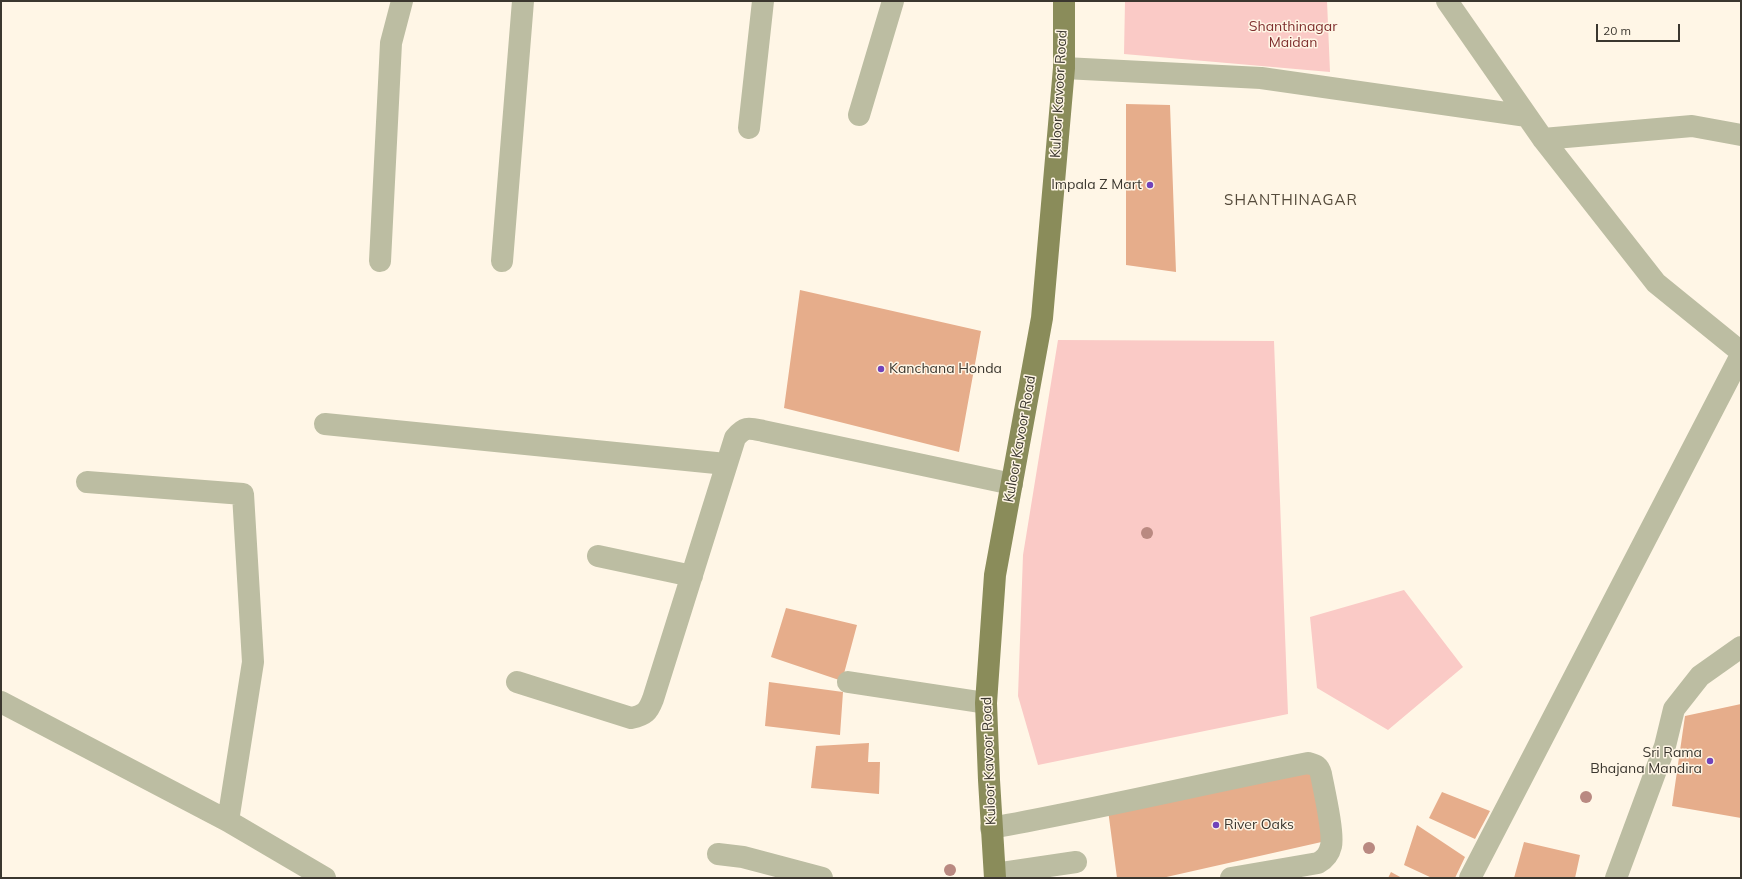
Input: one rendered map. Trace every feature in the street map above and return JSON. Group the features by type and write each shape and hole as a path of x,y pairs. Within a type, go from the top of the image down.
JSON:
{"main road":[{"name":"Kuloor Kavoor Road","path":"995,876 986,703 995,575 1042,318 1064,68 1064,1"}],"street":[{"path":"380,261 391,44 402,1"},
{"path":"502,261 523,1"},
{"path":"749,128 763,1"},
{"path":"859,115 893,1"},
{"path":"1447,1 1543,139 1656,283 1741,353 1470,878"},
{"path":"1064,68 1261,78 1527,116"},
{"path":"1543,139 1692,126 1741,135"},
{"path":"325,424 726,464"},
{"path":"517,682 631,718 641,716 648,710 653,699 692,576 726,464 735,438 742,430 749,428 1012,484"},
{"path":"86,482 243,494 253,662 228,821"},
{"path":"598,556 692,576"},
{"path":"1616,878 1665,746 1674,710 1700,676 1741,647"},
{"path":"848,682 986,703"},
{"path":"1,702 228,821 325,878"},
{"path":"992,828 1086,811 1198,784 1308,763 1316,765 1321,774 1332,838 1329,853 1318,863 1231,878"},
{"path":"718,854 749,858 822,878"},
{"path":"995,876 1076,862"}],"green space":[{"name":"Shanthinagar Maidan","path":"1125,1 1327,1 1330,72 1124,54"},
{"path":"1058,340 1274,341 1288,714 1038,765 1018,696 1023,555"},
{"path":"1404,590 1463,667 1388,730 1317,688 1310,617"}],"building":[{"name":"Impala Z Mart","path":"1126,104 1170,105 1176,272 1126,265"},
{"name":"Kanchana Honda","path":"800,290 981,331 959,452 784,408"},
{"path":"786,608 857,625 842,681 771,657"},
{"path":"769,682 843,692 840,735 765,726"},
{"name":"Sri Rama Bhajana Mandira","path":"1741,704 1741,818 1672,806 1685,716"},
{"path":"869,743 868,762 880,762 879,794 811,788 816,746"},
{"name":"River Oaks","path":"1314,772 1326,841 1162,878 1117,878 1108,810"},
{"path":"1442,792 1490,811 1475,839 1429,818"},
{"path":"1417,825 1465,857 1455,878 1432,878 1404,865"},
{"path":"1524,842 1580,855 1575,878 1514,878"},
{"path":"1391,872 1402,878 1388,878"}],"place":[{"name":"Impala Z Mart","path":"1150,185"},
{"name":"Kanchana Honda","path":"881,369"},
{"name":"Sri Rama Bhajana Mandira","path":"1710,761"},
{"name":"River Oaks","path":"1216,825"}],"district":[{"name":"SHANTHINAGAR","path":"1291,200"}]}
